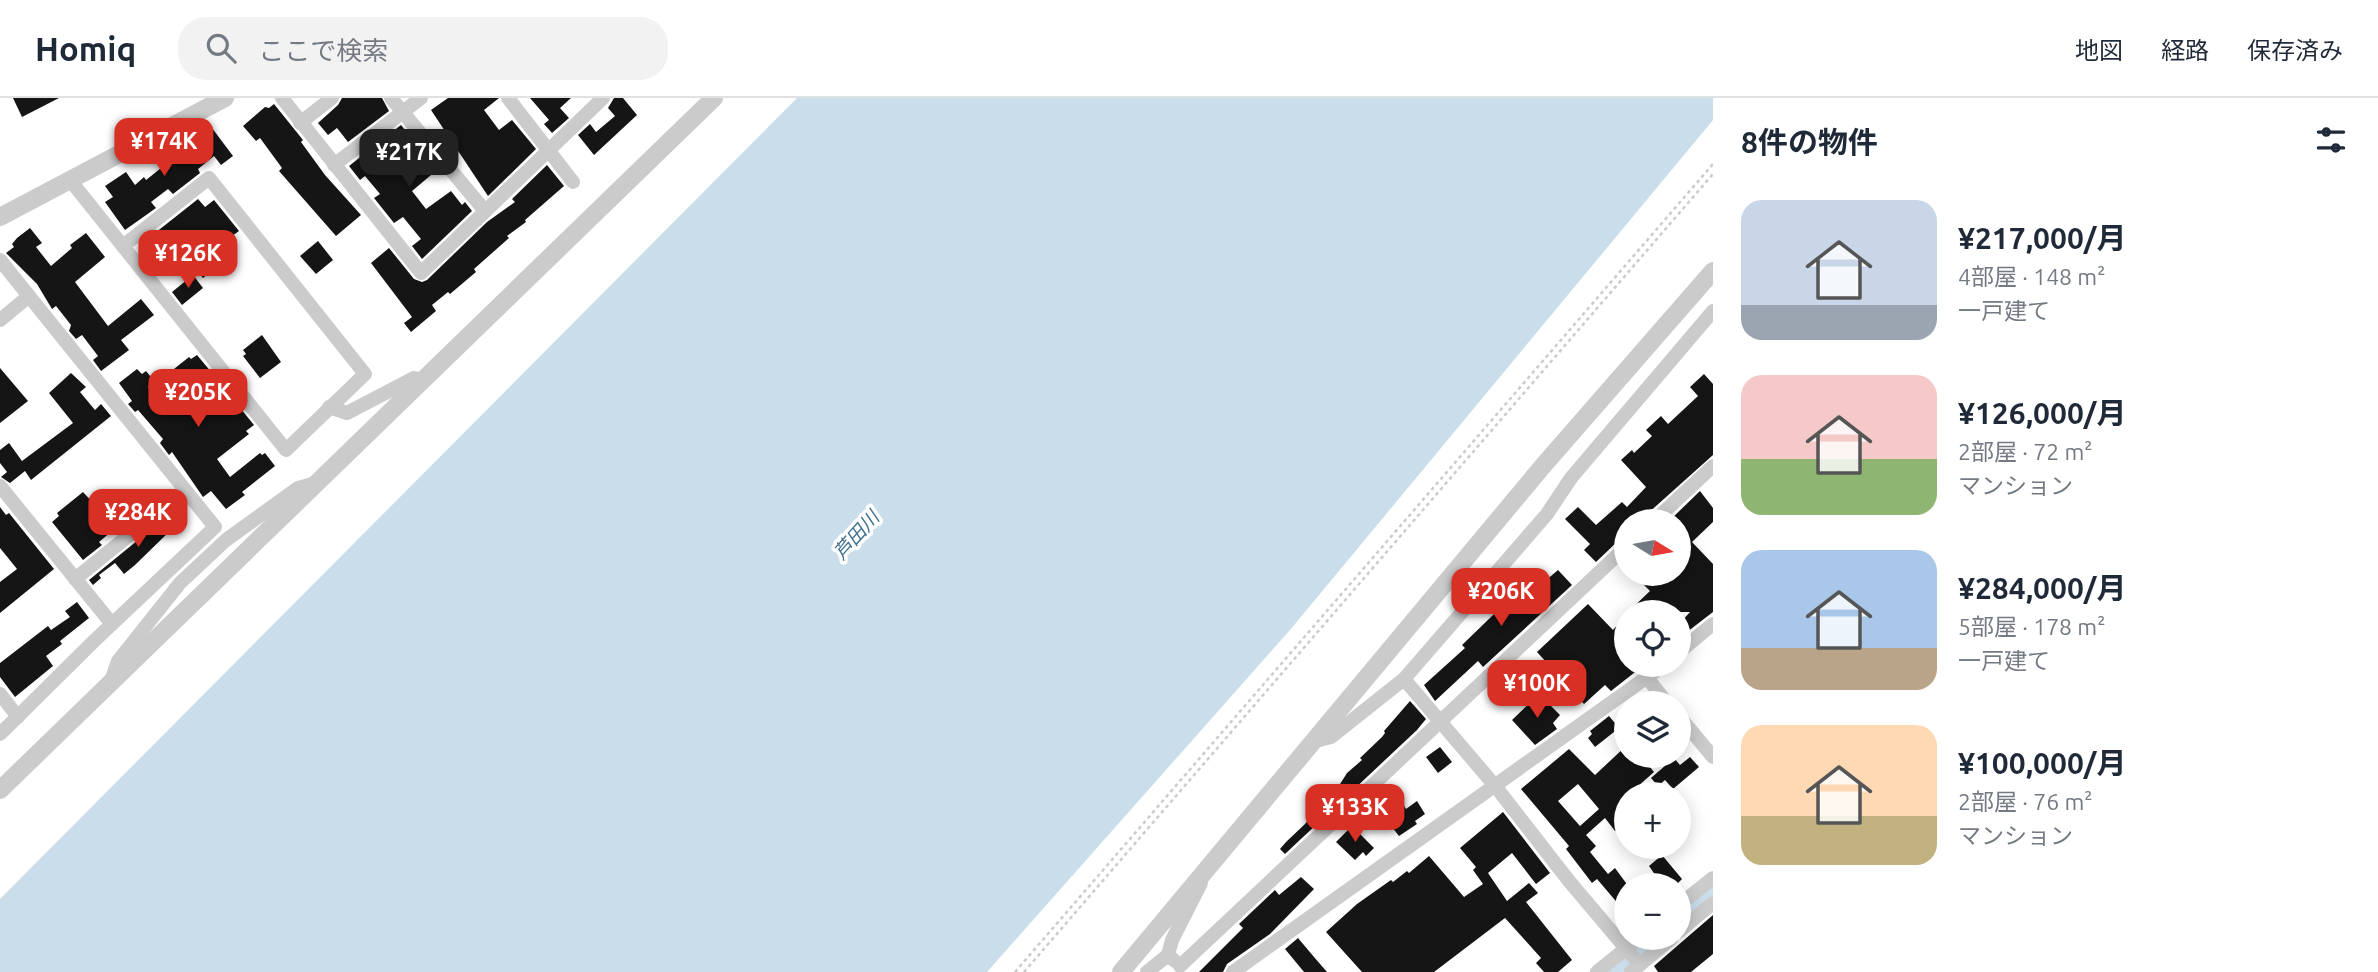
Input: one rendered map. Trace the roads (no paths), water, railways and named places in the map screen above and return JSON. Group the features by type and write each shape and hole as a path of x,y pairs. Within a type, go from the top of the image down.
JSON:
{"street":[{"path":"0,217 225,98"},
{"path":"282,98 421,273 603,98"},
{"path":"300,123 332,98"},
{"path":"391,98 485,211"},
{"path":"334,165 421,98"},
{"path":"508,98 573,182"},
{"path":"0,790 714,98"},
{"path":"70,180 286,450 365,374 209,178 123,246"},
{"path":"0,260 226,540"},
{"path":"1121,972 1542,467 1713,271"},
{"path":"0,320 29,296"},
{"path":"1316,741 1331,737 1404,679 1546,514 1571,478 1713,312"},
{"path":"330,407 347,413 414,378 424,380"},
{"path":"1667,509 1713,466"},
{"path":"111,682 118,661 180,583 226,540 298,488 317,482"},
{"path":"0,486 112,624"},
{"path":"75,579 185,490"},
{"path":"0,734 215,527"},
{"path":"1168,955 1183,969 1614,558"},
{"path":"1691,642 1713,624"},
{"path":"1233,972 1650,677"},
{"path":"1404,679 1634,956 1597,972"},
{"path":"1648,679 1658,691"},
{"path":"0,694 18,717"},
{"path":"1691,731 1713,757"},
{"path":"1146,972 1168,955 1172,940 1201,885 1203,871"},
{"path":"1691,896 1713,878"},
{"path":"1691,922 1713,904"}],"water":[{"name":"芦田川","path":"797,98 1713,98 1713,120 1290,630 987,972 0,972 0,899"}],"waterway":[{"path":"1691,908 1713,890"},
{"path":"1612,972 1639,950"}]}
